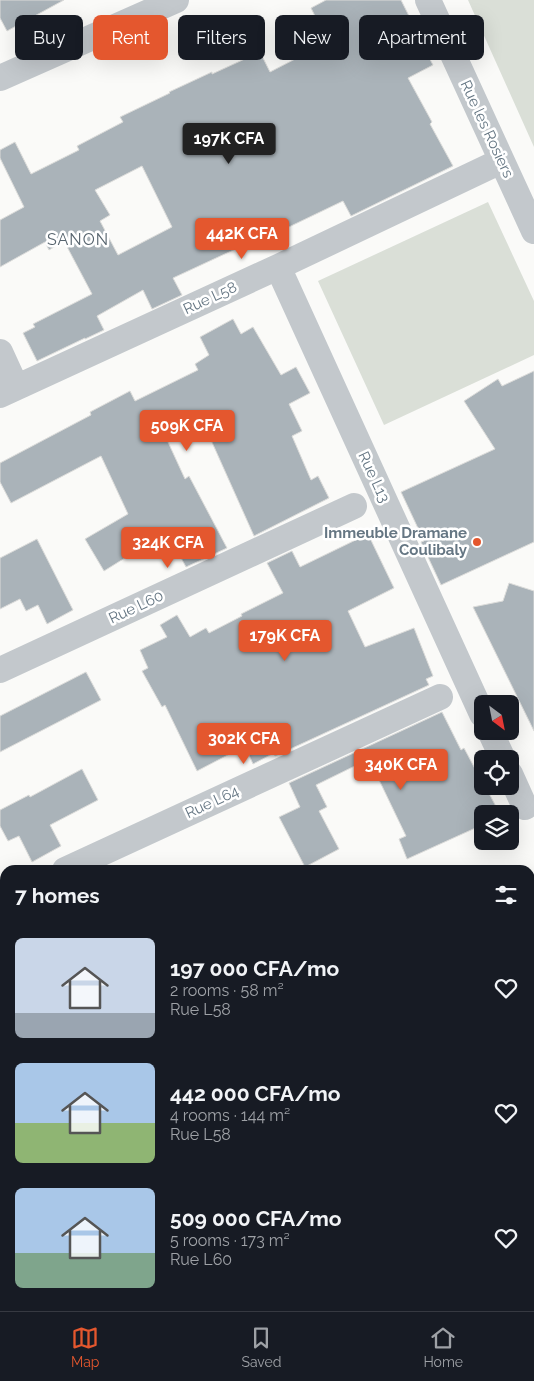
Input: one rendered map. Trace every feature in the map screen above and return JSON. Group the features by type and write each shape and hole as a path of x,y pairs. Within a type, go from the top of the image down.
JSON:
{"street":[{"path":"0,78 144,7 176,0"},
{"name":"Rue les Rosiers","path":"428,0 534,231"},
{"name":"Rue L58","path":"8,391 278,267 501,161"},
{"name":"Rue L13","path":"278,267 474,696"},
{"path":"0,352 8,391"},
{"name":"Rue L60","path":"0,670 354,506"},
{"name":"Rue L64","path":"76,865 440,696"},
{"path":"519,794 525,807"}],"shaded area":[{"path":"468,0 534,0 534,147 484,36 484,15 475,15"},
{"path":"488,202 534,301 534,355 384,425 318,281"}],"building":[{"path":"0,0 64,0 36,15 15,15 15,27 7,31 0,18"},
{"path":"326,0 401,0 408,15 359,15 359,60 430,60 433,65 408,78 453,166 351,216 343,201 243,249 242,246 173,278 182,295 152,309 143,290 97,316 104,330 37,361 23,333 35,327 33,324 92,294 64,241 49,250 45,242 0,267 0,220 24,207 0,158 0,150 15,142 31,174 79,150 77,146 123,122 120,117 169,92 243,60 264,60 270,72 293,60 349,60 349,15 314,15 311,8","holes":["142,166 172,227 118,255 100,221 110,215 95,190"]},
{"path":"233,319 241,334 253,327 281,375 296,367 310,393 289,404 302,431 292,436 311,480 318,476 329,498 254,536 198,411 162,429 185,479 189,476 227,548 186,567 172,541 153,551 149,543 104,571 85,539 128,514 101,456 11,503 0,482 0,463 91,415 90,412 130,391 135,401 198,370 195,364 209,355 200,337"},
{"path":"534,371 534,542 441,585 421,542 424,541 401,492 495,449 464,401 498,379 502,386"},
{"path":"368,534 394,588 348,611 365,647 414,628 433,676 426,679 429,685 275,756 274,753 253,764 245,746 197,771 165,705 162,707 142,671 148,668 140,650 167,637 160,625 177,615 190,637 206,628 209,633 283,593 267,563 292,551 300,567"},
{"path":"37,539 73,610 47,624 38,605 26,611 20,599 0,609 0,558"},
{"path":"509,583 534,591 534,731 519,701 519,695 516,695 473,607 503,601"},
{"path":"86,672 101,700 0,752 0,716"},
{"path":"442,712 461,750 464,748 474,767 474,795 490,795 495,805 474,805 474,829 407,859 399,839 406,836 369,759 316,785 327,807 319,811 339,849 309,865 304,865 279,817 300,807 289,783"},
{"path":"82,769 98,800 50,825 61,846 32,862 19,836 8,841 0,826 0,810 29,795 30,797"}],"place":[{"name":"Immeuble Dramane Coulibaly","path":"477,542"}],"district":[{"name":"SANON","path":"78,239"}]}
